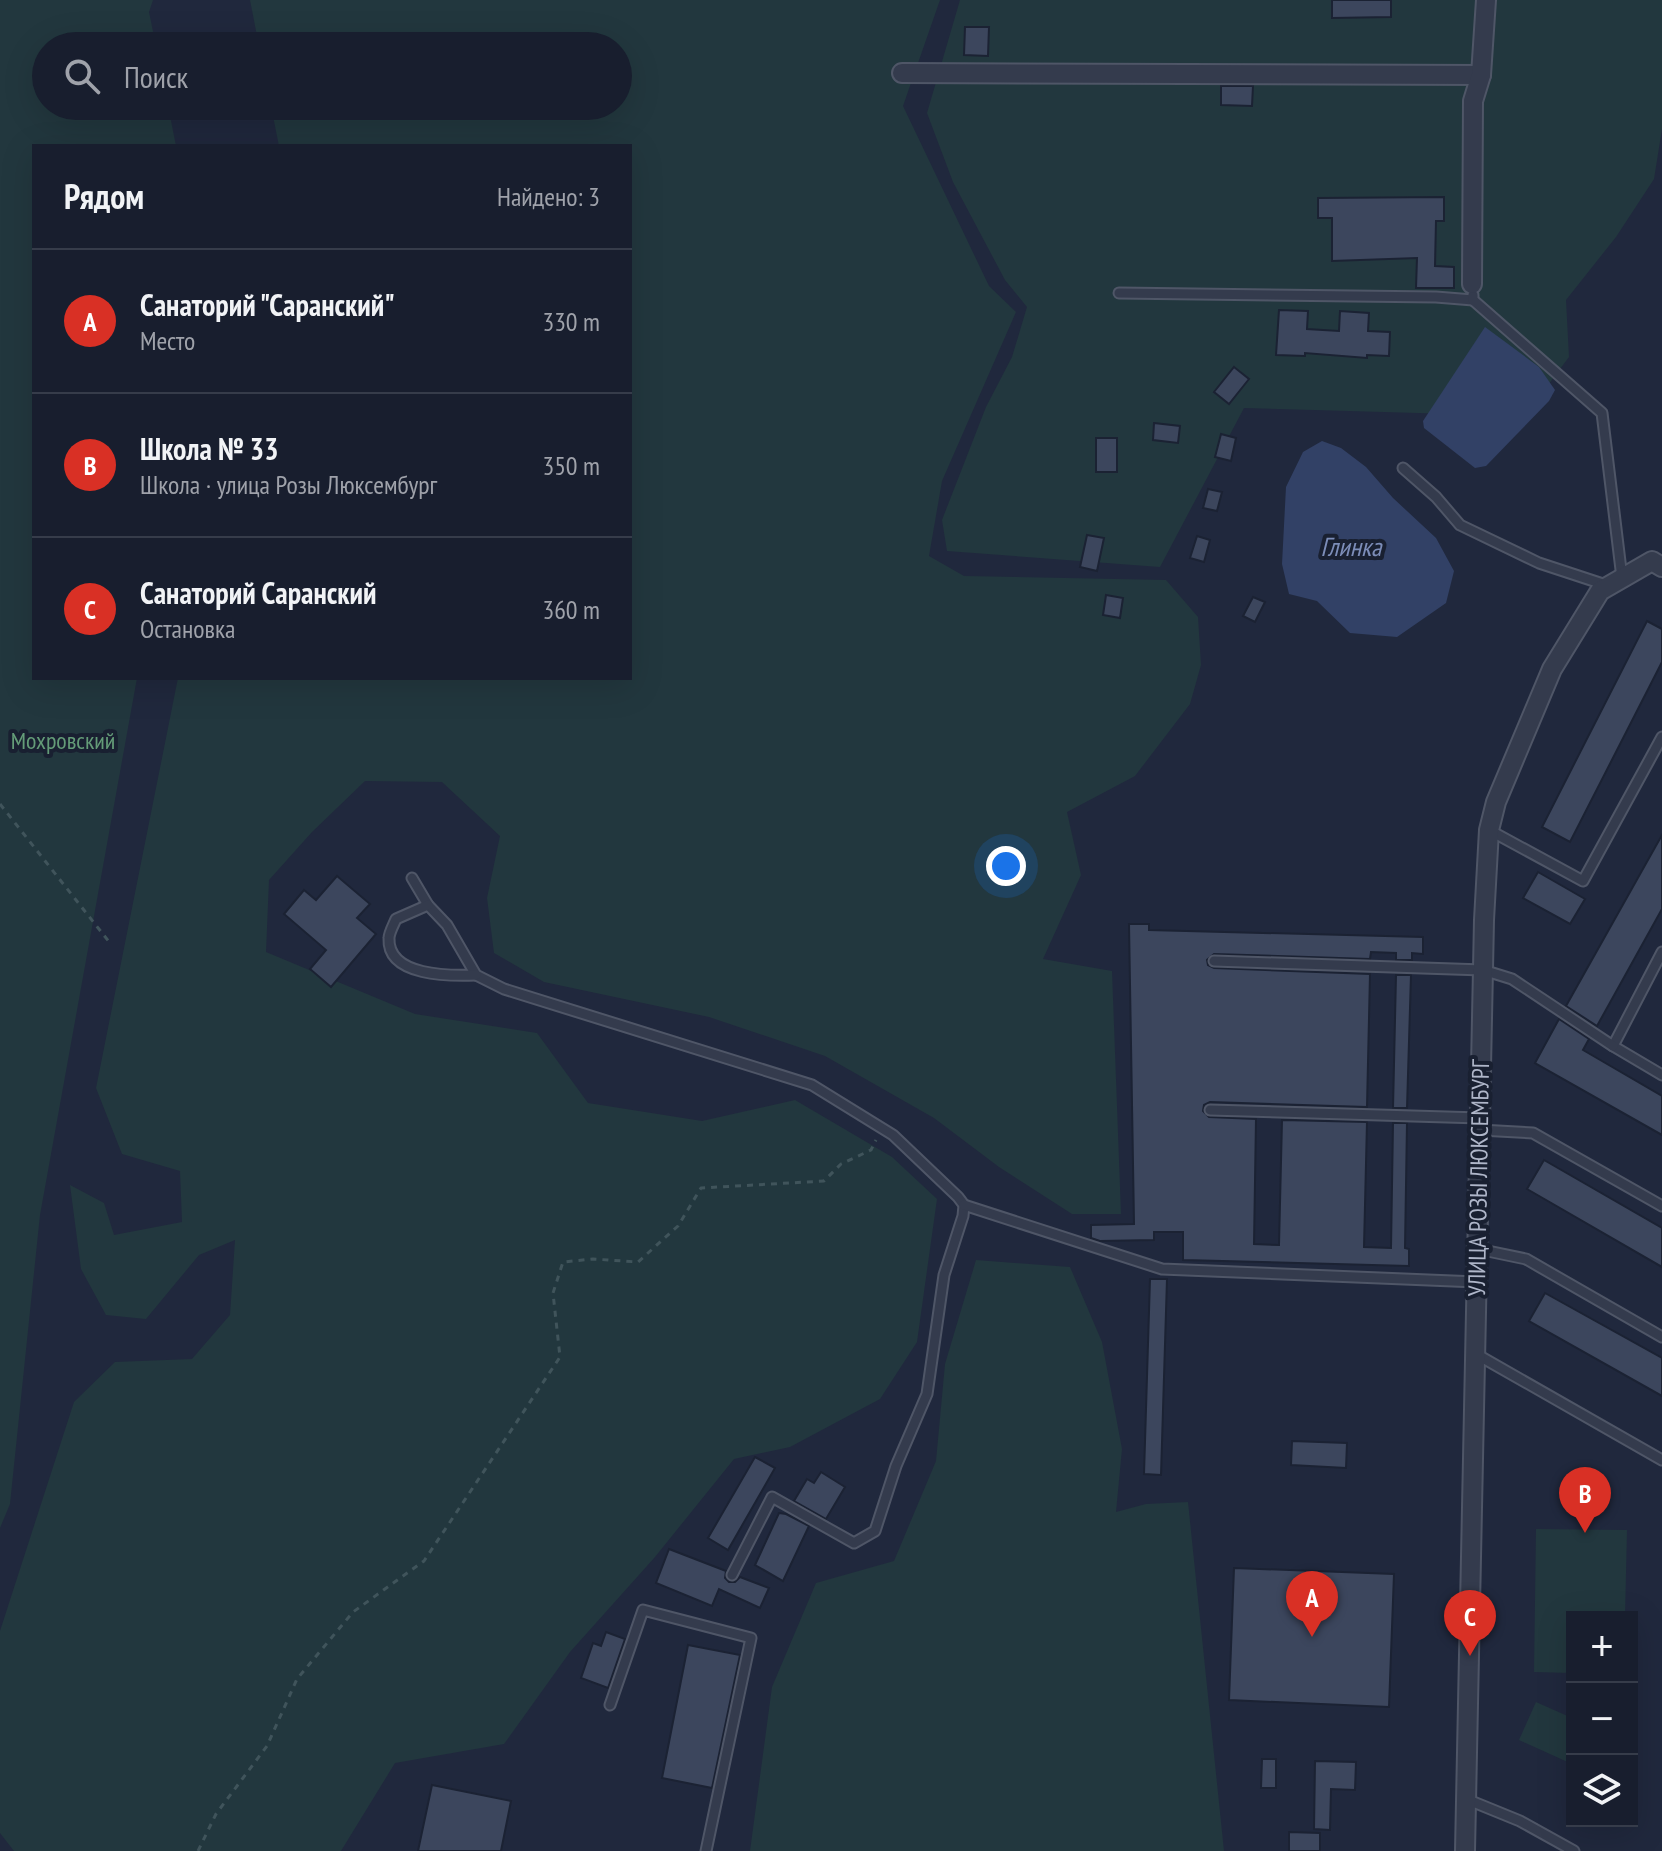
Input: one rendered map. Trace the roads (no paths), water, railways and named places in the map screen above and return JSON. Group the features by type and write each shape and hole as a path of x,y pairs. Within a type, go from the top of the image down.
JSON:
{"street":[{"path":"1472,292 1473,101 1481,75 1486,0"},
{"path":"902,73 1481,75"},
{"name":"УЛИЦА РОЗЫ ЛЮКСЕМБУРГ","path":"1465,1851 1483,970 1489,830 1496,802 1552,669 1600,591 1657,564"}],"lane":[{"path":"1119,293 1436,297 1472,292 1602,413 1616,582 1539,563 1460,525 1436,497 1403,468"},
{"path":"1489,830 1583,881 1662,737"},
{"path":"412,878 428,905 447,925 476,975"},
{"path":"428,905 396,919 389,938 394,955 409,969 454,976 476,975 504,989 812,1085 883,1128 964,1205 1162,1269 1477,1282"},
{"path":"1613,1046 1662,952"},
{"path":"1214,961 1483,970 1512,979 1662,1075"},
{"path":"1210,1110 1480,1124 1533,1133 1662,1206"},
{"path":"732,1575 772,1497 854,1543 875,1531 896,1466 927,1394 944,1275 964,1205"},
{"path":"1478,1249 1526,1259 1662,1337"},
{"path":"1476,1354 1662,1460"},
{"path":"610,1705 643,1610 751,1638 706,1851"},
{"path":"1466,1799 1520,1821 1574,1851"}],"water":[{"path":"1485,327 1539,367 1555,390 1549,401 1486,466 1475,468 1424,428 1423,421"},
{"name":"Глинка","path":"1322,441 1341,448 1366,467 1393,498 1436,538 1454,571 1446,603 1397,637 1350,633 1317,601 1289,594 1282,564 1286,487 1303,452"}],"place":[{"name":"Школа № 33","path":"1585,1533"},
{"name":"Санаторий \"Саранский\"","path":"1312,1637"},
{"name":"Санаторий Саранский","path":"1470,1656"}],"park label":[{"name":"Мохровский","path":"63,741"}]}
